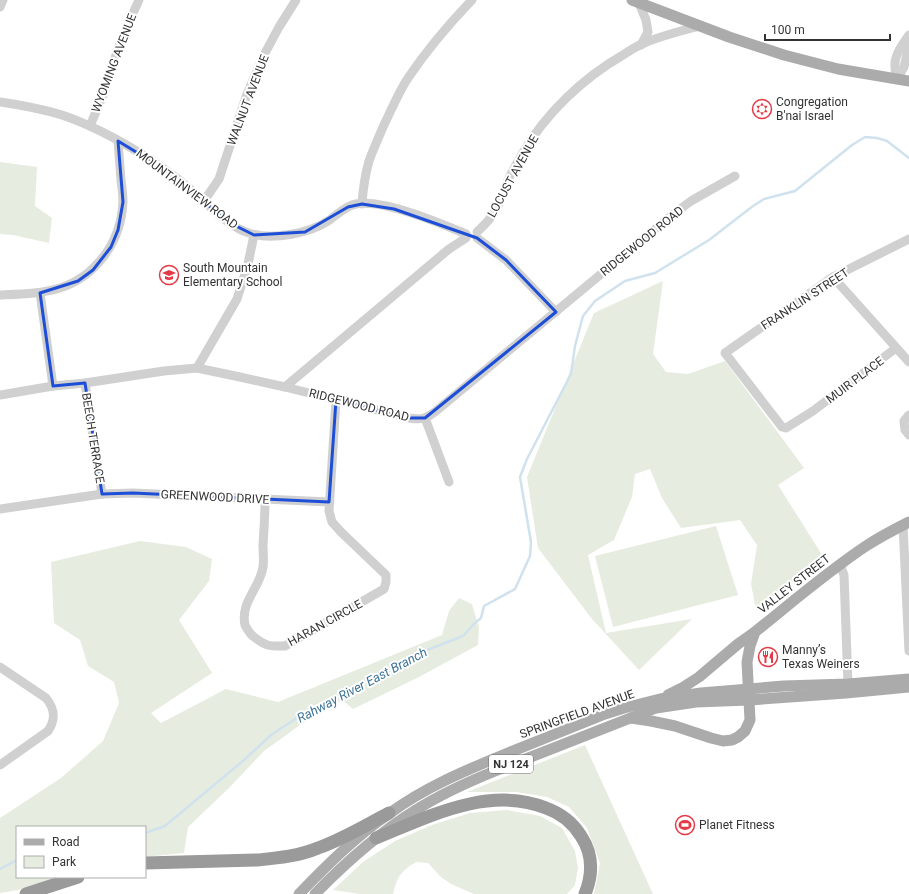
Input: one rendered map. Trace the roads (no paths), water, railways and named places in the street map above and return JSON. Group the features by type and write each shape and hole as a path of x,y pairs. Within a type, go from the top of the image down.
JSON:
{"highway":[{"path":"376,838 430,815 459,806 486,801 512,800 532,803 559,814 578,830 588,850 590,865 590,879 585,894"},
{"path":"146,864 258,860 296,855 323,846 389,813"},
{"path":"26,894 75,878"}],"main road":[{"path":"638,1 729,37 791,57 838,69 909,81"},
{"name":"VALLEY STREET","path":"660,699 682,688 699,677 738,644 867,545 906,523"},
{"path":"630,718 675,726 723,741 732,740 738,737 745,731 750,720 747,662 750,646 755,632"},
{"name":"SPRINGFIELD AVENUE","path":"315,894 342,867 376,838 417,810 472,780 656,708 749,694 784,686 848,684 909,679"},
{"name":"SPRINGFIELD AVENUE","path":"299,894 351,844 389,813 429,788 472,768 605,714 660,699 701,693 846,693 909,687"}],"street":[{"path":"0,7 3,0"},
{"name":"WYOMING AVENUE","path":"90,126 103,95 118,49 139,0"},
{"name":"WALNUT AVENUE","path":"204,201 219,179 247,94 264,55 296,0"},
{"path":"362,204 369,161 407,79 453,20 472,0"},
{"path":"638,1 646,20 648,32 641,44"},
{"name":"LOCUST AVENUE","path":"477,235 493,215 510,177 523,153 541,127 563,102 585,81 609,63 641,44 700,26"},
{"path":"897,79 904,67 907,54 908,36"},
{"name":"MOUNTAINVIEW ROAD","path":"0,102 42,109 63,115 90,126 135,150 179,180 230,223 243,232 254,235 276,236 305,232 316,228 355,204 374,204 440,224 466,236"},
{"path":"0,295 40,293 58,289 78,281 93,270 110,247 118,230 123,202 118,141"},
{"name":"RIDGEWOOD ROAD","path":"0,395 53,386 197,368 285,387 409,418 425,418 436,411 691,200 735,176"},
{"path":"285,387 466,236 470,230 474,230 477,235 506,260 556,312"},
{"path":"197,368 237,299 248,264 254,235"},
{"name":"FRANKLIN STREET","path":"725,353 833,277 909,239"},
{"path":"833,277 909,362"},
{"path":"40,293 53,386"},
{"name":"MUIR PLACE","path":"725,353 782,427 786,428 813,411 896,348"},
{"name":"BEECH TERRACE","path":"85,382 102,494"},
{"path":"329,502 336,400"},
{"path":"909,415 904,421 905,430 909,435"},
{"path":"425,418 449,482"},
{"name":"GREENWOOD DRIVE","path":"0,509 102,494 133,493 329,502"},
{"name":"HARAN CIRCLE","path":"265,499 263,567 248,601 244,618 246,627 251,636 269,646 285,646 384,589 386,575 332,522 329,511 329,502"},
{"path":"906,523 909,651"},
{"path":"840,565 844,575 848,684"},
{"path":"0,667 46,698 51,704 54,718 48,731 0,764"}],"waterway":[{"name":"Rahway River East Branch","path":"146,833 165,826 244,760 271,735 309,710 412,656 463,636 481,618 484,606 515,589 530,556 531,542 520,477 527,459 571,374 575,346 583,316 595,301 625,281 655,273 709,240 764,199 795,191 852,145 865,137 887,141 909,158"},
{"name":"Rahway River East Branch","path":"0,869 16,861"}],"place":[{"name":"Congregation B'nai Israel","path":"762,109"},
{"name":"South Mountain Elementary School","path":"169,275"},
{"name":"Manny’s Texas Weiners","path":"768,657"},
{"name":"Planet Fitness","path":"685,825"}]}
